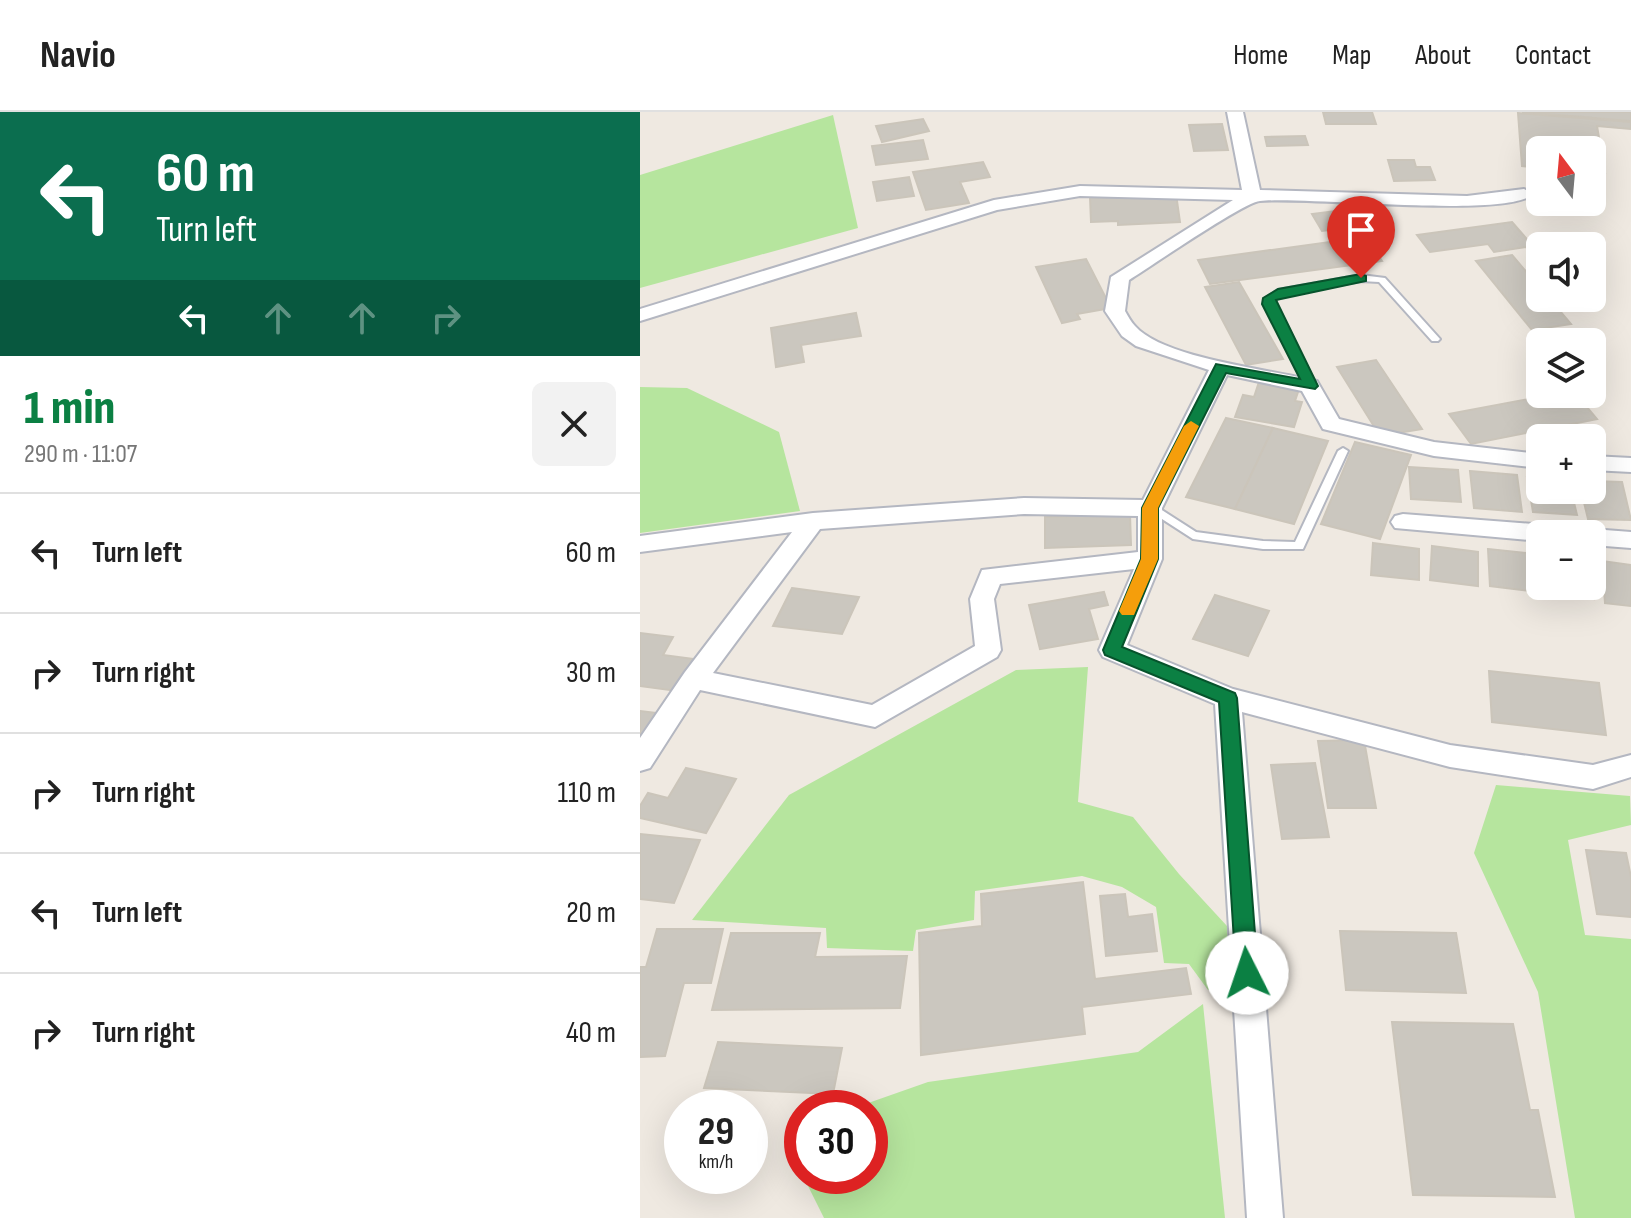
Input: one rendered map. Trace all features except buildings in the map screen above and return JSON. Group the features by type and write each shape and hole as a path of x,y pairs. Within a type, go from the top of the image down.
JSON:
{"street":[{"path":"1235,112 1252,196"},
{"path":"640,315 994,205 1080,191 1467,201 1524,194"},
{"path":"1252,196 1120,277 1115,311 1129,332 1151,345 1221,367 1310,386 1331,424 1397,444 1466,456 1526,460"},
{"path":"1221,367 1150,508 1150,559 1112,650 1228,698 1450,756 1593,777 1631,766"},
{"path":"1606,464 1631,465"},
{"path":"640,544 813,521 1024,506 1150,508"},
{"path":"640,760 694,679 813,521"},
{"path":"1403,522 1526,531"},
{"path":"1606,538 1631,540"},
{"path":"694,679 875,716 988,650 982,599 991,576 1150,559"},
{"path":"1228,698 1265,1218"}],"lane":[{"path":"1310,386 1269,304 1270,298 1278,293 1361,278 1382,280 1435,339"},
{"path":"1150,508 1193,535 1263,545 1299,546 1343,451"}],"green space":[{"path":"833,115 858,228 640,288 640,175"},
{"path":"640,387 687,388 779,432 800,511 640,533"},
{"path":"1088,667 1078,802 1133,817 1227,926 1231,984 1208,990 1189,964 1164,963 1156,907 1122,887 1082,876 975,891 974,920 916,930 913,951 827,948 826,928 692,920 789,795 1016,670"},
{"path":"1496,785 1630,796 1631,825 1568,840 1585,935 1631,939 1631,1218 1575,1218 1538,992 1474,853"},
{"path":"1203,1004 1225,1218 824,1218 812,1194 888,1194 888,1096 928,1082 1138,1052"}],"slow traffic":[{"path":"1128,611 1150,559 1150,508 1191,426"}],"route":[{"path":"1247,973 1228,698 1112,650 1150,559 1150,508 1221,367 1310,386 1269,304 1270,298 1278,293 1361,278"}]}
